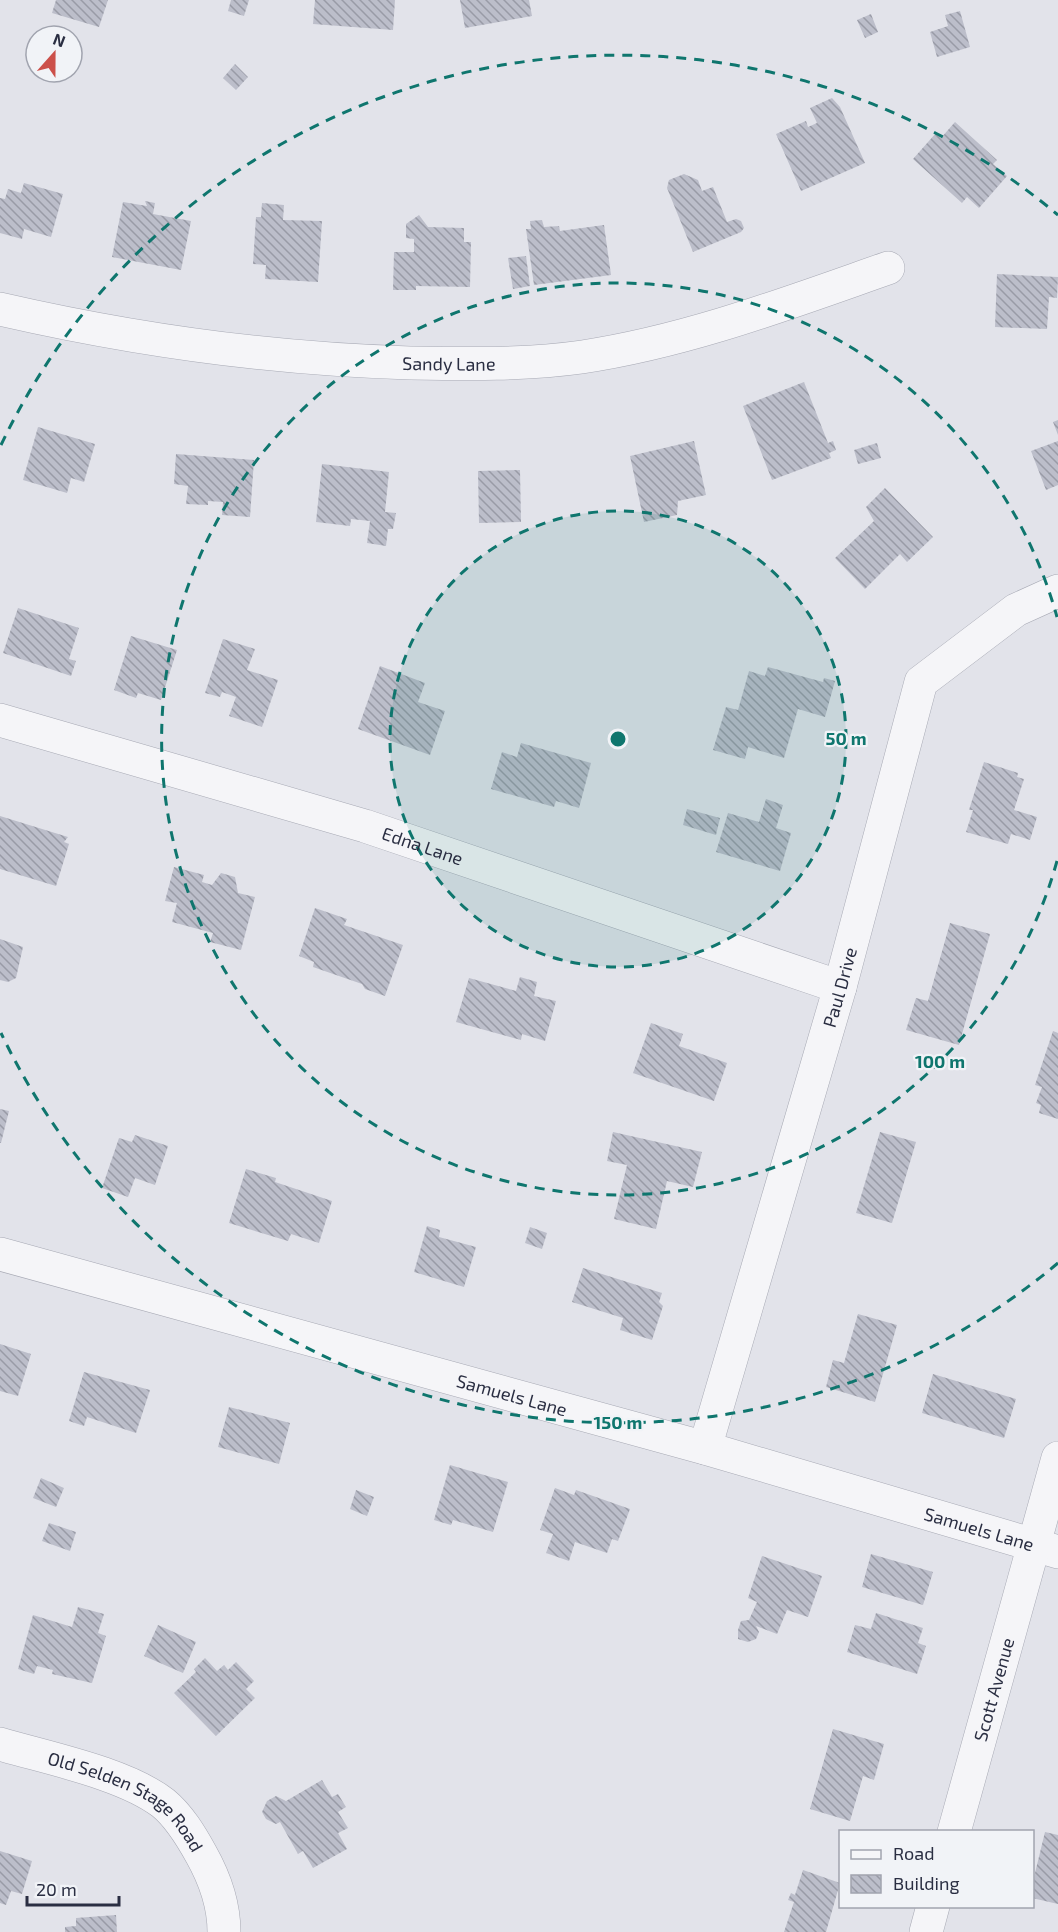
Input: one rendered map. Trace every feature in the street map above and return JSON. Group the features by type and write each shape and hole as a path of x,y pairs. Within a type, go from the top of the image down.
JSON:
{"street":[{"name":"Sandy Lane","path":"0,309 90,329 221,349 357,361 491,365 582,357 674,338 785,304 888,268"},
{"name":"Paul Drive","path":"705,1448 840,987 921,682 1016,610 1058,591"},
{"name":"Edna Lane","path":"0,720 365,826 840,987"},
{"name":"Samuels Lane","path":"0,1254 705,1448 1046,1549"},
{"name":"Scott Avenue","path":"955,1830 1046,1549 1058,1458"},
{"name":"Old Selden Stage Road","path":"0,1744 129,1784 163,1803 189,1832 211,1872 224,1919 225,1932"},
{"path":"926,1932 932,1908"}],"building":[{"path":"56,0 108,0 99,27 52,13"},
{"path":"231,0 249,0 244,16 228,11"},
{"path":"315,0 395,0 393,30 313,24"},
{"path":"460,0 529,0 532,16 465,28"},
{"path":"960,11 970,47 937,57 930,32 948,26 945,15"},
{"path":"871,14 878,32 865,38 857,20"},
{"path":"235,64 248,77 236,90 223,78"},
{"path":"832,98 840,107 865,163 801,191 776,134 806,121 808,127 817,123 810,108"},
{"path":"955,122 997,160 993,164 1007,176 979,208 967,197 962,203 913,159 936,133 941,138"},
{"path":"684,174 698,180 702,191 713,187 727,222 736,219 741,221 744,228 741,232 693,252 667,188 669,180"},
{"path":"24,183 63,194 51,237 24,229 22,239 0,233 0,198 5,199 8,189 21,193"},
{"path":"145,201 155,203 153,214 191,221 181,270 112,257 123,202 147,206"},
{"path":"262,203 284,205 283,220 322,221 318,282 265,279 266,265 253,264 256,217 261,217"},
{"path":"419,215 428,227 464,228 464,242 471,242 470,287 416,286 416,290 393,290 394,252 414,252 414,239 406,238 406,224"},
{"path":"542,220 544,227 559,226 560,231 604,225 611,275 534,285 526,229 531,229 530,221"},
{"path":"526,256 530,286 513,289 508,258"},
{"path":"997,274 1058,277 1057,298 1049,297 1047,329 995,327"},
{"path":"804,382 828,443 833,441 836,450 829,453 831,458 772,480 743,406"},
{"path":"1058,420 1058,435 1053,422"},
{"path":"38,427 95,444 84,482 71,478 67,493 23,480"},
{"path":"694,441 706,495 678,501 677,515 644,522 630,456"},
{"path":"1058,441 1058,485 1046,490 1031,451"},
{"path":"877,443 881,458 858,464 854,450"},
{"path":"176,454 254,460 250,517 222,515 223,502 208,501 208,505 186,504 188,486 174,484"},
{"path":"322,464 389,472 385,512 396,513 393,529 388,529 386,546 367,543 370,521 351,519 350,526 316,522"},
{"path":"520,470 521,522 479,523 478,471"},
{"path":"885,488 933,537 907,562 900,554 865,589 835,558 874,521 866,507"},
{"path":"18,608 79,628 69,659 76,661 71,676 3,653"},
{"path":"131,636 177,650 161,700 138,693 136,698 114,690"},
{"path":"223,639 255,649 247,670 278,680 262,727 229,716 236,697 222,692 220,697 205,693"},
{"path":"380,666 425,683 418,702 445,711 430,755 358,729"},
{"path":"768,667 823,682 824,678 835,681 825,717 798,709 784,758 748,747 745,759 713,750 726,707 738,710 749,671 765,676"},
{"path":"521,743 591,763 579,808 556,801 554,807 491,789 502,752 517,757"},
{"path":"984,762 1018,773 1017,777 1024,779 1014,810 1037,817 1030,840 1011,834 1008,844 966,832 973,810 969,810"},
{"path":"766,799 783,805 776,828 791,833 780,871 716,852 728,813 759,822"},
{"path":"687,809 720,818 716,835 683,825"},
{"path":"0,816 68,837 64,842 69,844 56,886 0,869"},
{"path":"174,867 204,875 202,882 212,885 221,873 235,877 238,893 255,897 241,950 210,942 213,933 172,922 177,903 165,901"},
{"path":"315,908 347,919 344,925 403,945 385,996 365,989 362,984 313,967 314,962 299,956"},
{"path":"950,923 990,934 959,1045 906,1030 916,998 928,1001"},
{"path":"0,939 23,947 16,978 8,982 0,980"},
{"path":"520,977 537,982 534,996 556,1001 545,1041 522,1034 521,1040 456,1022 469,978 516,991"},
{"path":"651,1023 683,1034 679,1046 727,1063 714,1101 633,1073"},
{"path":"1053,1031 1058,1033 1058,1119 1039,1113 1041,1105 1036,1103 1042,1087 1035,1085"},
{"path":"0,1109 9,1111 1,1143 0,1143"},
{"path":"613,1132 702,1152 693,1187 667,1181 656,1229 614,1219 627,1165 607,1161"},
{"path":"880,1132 916,1142 892,1223 856,1213"},
{"path":"135,1135 168,1146 155,1185 135,1178 128,1197 102,1188 119,1138 132,1142"},
{"path":"246,1169 276,1178 275,1182 332,1201 319,1243 291,1234 288,1241 229,1223"},
{"path":"427,1226 440,1230 439,1237 476,1247 464,1287 414,1272"},
{"path":"530,1227 547,1233 542,1249 525,1243"},
{"path":"583,1268 662,1293 659,1302 663,1306 652,1340 620,1330 623,1318 572,1302"},
{"path":"858,1314 897,1325 875,1402 826,1387 833,1360 844,1363"},
{"path":"0,1344 31,1354 18,1396 0,1391"},
{"path":"84,1372 150,1390 136,1433 87,1417 84,1426 69,1421"},
{"path":"933,1374 1016,1399 1004,1438 922,1413"},
{"path":"229,1407 290,1423 279,1464 218,1447"},
{"path":"450,1465 508,1482 493,1532 453,1520 451,1525 434,1520"},
{"path":"41,1478 64,1488 56,1507 33,1498"},
{"path":"555,1488 574,1495 576,1490 630,1509 618,1541 612,1539 607,1553 575,1542 569,1561 546,1553 553,1534 540,1530"},
{"path":"356,1490 374,1497 367,1516 350,1509"},
{"path":"49,1523 76,1532 70,1551 42,1541"},
{"path":"871,1554 933,1572 923,1605 862,1587"},
{"path":"762,1556 822,1576 808,1617 787,1610 777,1634 756,1626 759,1632 756,1639 748,1642 738,1639 738,1630 741,1621 749,1620 757,1602 748,1598"},
{"path":"78,1607 104,1614 98,1633 106,1636 92,1683 52,1674 53,1670 37,1666 34,1674 18,1669 33,1615 72,1627"},
{"path":"876,1613 923,1628 918,1643 926,1646 917,1674 847,1652 855,1625 871,1629"},
{"path":"158,1625 196,1642 183,1673 144,1656"},
{"path":"205,1658 217,1671 224,1665 228,1670 236,1662 254,1681 246,1689 255,1698 216,1736 174,1693 196,1672 194,1669"},
{"path":"833,1729 884,1744 874,1780 863,1776 850,1821 810,1809"},
{"path":"322,1780 332,1797 338,1794 346,1807 338,1812 348,1828 338,1833 347,1849 313,1868 303,1851 298,1854 280,1822 276,1824 266,1819 262,1812 267,1801 276,1796 286,1801"},
{"path":"1045,1832 1058,1835 1058,1904 1034,1898 1035,1873"},
{"path":"0,1851 32,1861 22,1894 11,1891 6,1905 0,1903"},
{"path":"803,1870 839,1883 826,1932 784,1932 794,1902 788,1900 791,1893 795,1895"},
{"path":"116,1915 117,1932 65,1932 65,1927 76,1926 76,1918"}]}
